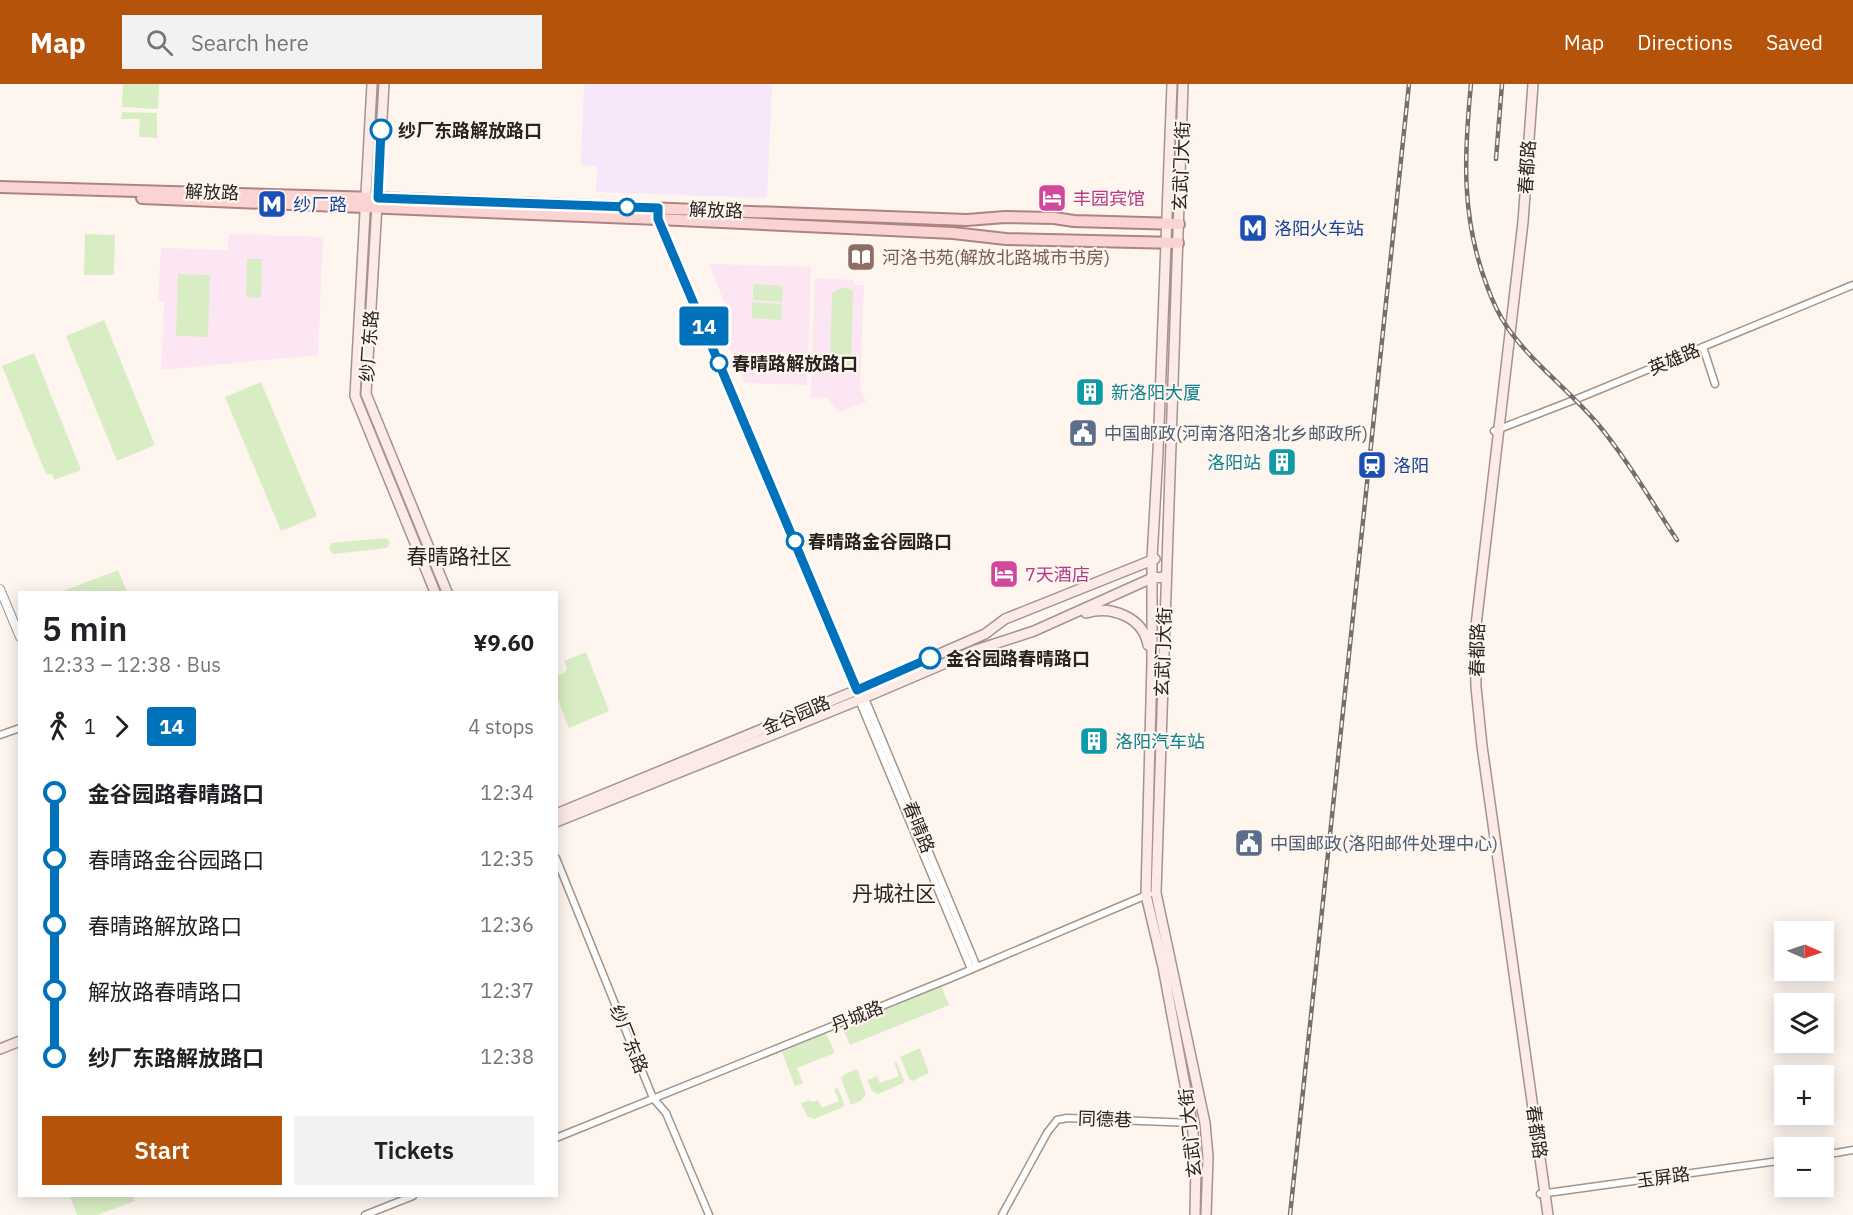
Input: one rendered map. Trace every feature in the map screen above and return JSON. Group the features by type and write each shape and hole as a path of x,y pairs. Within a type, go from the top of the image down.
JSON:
{"main road":[{"name":"纱厂东路","path":"372,84 372,202 366,394 447,591"},
{"name":"纱厂东路","path":"384,84 355,396 435,591"},
{"name":"玄武门大街","path":"1172,84 1173,223 1178,243 1167,559 1151,894 1206,1123 1208,1157 1206,1215"},
{"name":"玄武门大街","path":"1183,84 1173,223 1166,243 1152,559 1151,894 1192,1123 1196,1164 1195,1215"},
{"name":"春都路","path":"1496,430 1518,223 1528,84"},
{"name":"春都路","path":"1533,84 1523,222 1470,635 1472,689 1478,747 1543,1194 1548,1215"},
{"name":"解放路","path":"0,187 658,213 957,220 1005,217 1173,223"},
{"name":"解放路","path":"0,193 372,202"},
{"name":"解放路","path":"658,213 953,233 1006,239 1178,243"},
{"name":"金谷园路","path":"558,813 857,690 985,634 1005,619 1152,559 1167,559"},
{"name":"金谷园路","path":"558,821 976,650 1034,631 1152,578 1166,577"},
{"path":"1055,622 1097,609 1117,612 1132,619 1147,636 1152,663"},
{"path":"0,1043 18,1036"},
{"path":"0,1049 18,1042"},
{"name":"春都路","path":"1543,1194 1543,1215"}],"street":[{"name":"春晴路","path":"658,213 974,968"},
{"name":"英雄路","path":"1496,430 1579,399 1853,285"},
{"path":"1703,347 1715,384"},
{"path":"0,588 18,632"},
{"path":"0,735 18,729"},
{"name":"纱厂东路","path":"558,863 653,1098 666,1113 709,1215"},
{"name":"丹城路","path":"558,1137 1151,894"},
{"name":"同德巷","path":"1002,1215 1047,1133 1057,1120 1067,1118 1192,1123"},
{"path":"1834,1153 1853,1150"},
{"name":"玉屏路","path":"1543,1194 1774,1162"},
{"path":"365,1215 410,1197"}],"shaded area":[{"path":"584,84 772,84 767,198 596,192 597,166 581,165"},
{"path":"229,234 323,237 318,355 161,370 164,302 158,302 161,248 228,250"},
{"path":"709,264 811,267 807,385 745,383 719,324 730,317"},
{"path":"815,278 854,280 854,285 864,285 860,387 866,402 838,412 828,398 811,397"}],"green space":[{"path":"123,84 159,84 158,109 122,107"},
{"path":"122,112 157,113 157,138 139,137 140,119 121,119"},
{"path":"85,234 115,235 114,275 84,275"},
{"path":"247,259 262,259 261,298 246,297"},
{"path":"178,274 210,275 208,337 176,336"},
{"path":"753,284 783,286 782,302 753,300"},
{"path":"842,287 852,290 853,294 851,364 847,370 840,373 833,370 830,364 832,293"},
{"path":"752,302 782,304 781,320 752,318"},
{"path":"104,320 155,445 117,461 66,336"},
{"path":"34,353 81,470 54,480 52,474 46,474 2,366"},
{"path":"261,382 317,516 281,531 225,397"},
{"path":"387,538 390,543 387,548 333,554 329,549 331,543"},
{"path":"118,570 127,591 64,591"},
{"path":"586,652 609,711 569,728 558,700 558,676 567,668 564,661"},
{"path":"941,985 949,1005 850,1045 843,1029 845,1025"},
{"path":"824,1034 827,1035 835,1053 797,1068 803,1083 795,1086 782,1052"},
{"path":"920,1048 929,1073 913,1081 909,1079 900,1057"},
{"path":"896,1061 904,1080 903,1083 878,1094 872,1091 867,1080 877,1076 880,1083 899,1076 894,1062"},
{"path":"857,1069 866,1094 862,1100 851,1105 841,1078"},
{"path":"838,1088 843,1107 814,1119 807,1116 801,1103 818,1100 822,1108 839,1101 834,1089"},
{"path":"70,1197 133,1197 135,1201 97,1215 77,1215"}],"railway":[{"path":"1290,1215 1409,84"},
{"path":"1471,84 1466,161 1469,211 1479,261 1493,302 1517,340 1608,437 1677,540"},
{"path":"1496,159 1502,84"}],"bus line":[{"name":"14","path":"381,130 378,198 658,208 658,219 857,690 930,658"}],"place":[{"name":"纱厂东路解放路口","path":"381,130"},
{"name":"丰园宾馆","path":"1052,198"},
{"name":"纱厂路","path":"272,204"},
{"name":"洛阳火车站","path":"1253,228"},
{"name":"河洛书苑(解放北路城市书房)","path":"861,257"},
{"name":"春晴路解放路口","path":"719,363"},
{"name":"新洛阳大厦","path":"1090,392"},
{"name":"中国邮政(河南洛阳洛北乡邮政所)","path":"1083,433"},
{"name":"洛阳站","path":"1282,462"},
{"name":"洛阳","path":"1372,465"},
{"name":"春晴路金谷园路口","path":"795,541"},
{"name":"7天酒店","path":"1004,574"},
{"name":"金谷园路春晴路口","path":"930,658"},
{"name":"洛阳汽车站","path":"1094,741"},
{"name":"中国邮政(洛阳邮件处理中心)","path":"1249,843"}],"district":[{"name":"春晴路社区","path":"459,556"},
{"name":"丹城社区","path":"894,893"}]}
